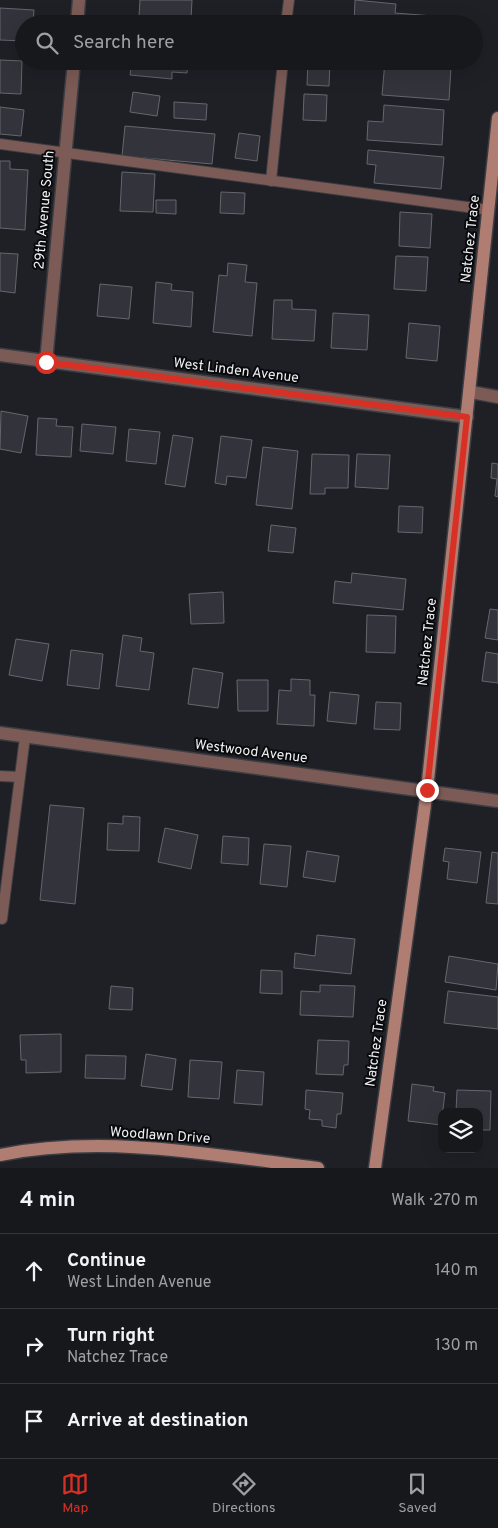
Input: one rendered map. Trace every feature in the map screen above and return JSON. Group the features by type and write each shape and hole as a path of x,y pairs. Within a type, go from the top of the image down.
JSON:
{"main road":[{"name":"Natchez Trace","path":"375,1168 427,790 471,392 498,118"},
{"name":"Woodlawn Drive","path":"0,1155 30,1149 106,1146 182,1150 318,1168"}],"street":[{"path":"78,15 79,0"},
{"name":"29th Avenue South","path":"46,362 73,70"},
{"name":"West Linden Avenue","path":"0,355 467,417"},
{"path":"471,392 498,397"},
{"name":"Westwood Avenue","path":"0,733 498,800"}],"lane":[{"path":"287,15 289,0"},
{"path":"271,181 282,70"},
{"path":"0,144 489,210"},
{"path":"0,914 2,919 26,738"},
{"path":"0,776 20,777"}],"building":[{"path":"140,0 192,0 191,15 139,15"},
{"path":"355,0 396,4 395,13 421,15 354,15"},
{"path":"0,8 34,10 34,15 15,15 15,41 0,40"},
{"path":"0,60 15,61 15,70 22,70 21,94 0,93"},
{"path":"131,70 187,70 187,73 172,72 172,79 130,75"},
{"path":"308,70 330,70 329,86 307,85"},
{"path":"384,70 451,70 449,100 382,95"},
{"path":"133,92 160,96 157,116 130,112"},
{"path":"304,94 327,95 326,121 303,120"},
{"path":"174,102 207,104 206,120 174,118"},
{"path":"384,105 444,110 442,145 367,140 368,121 383,122"},
{"path":"0,107 24,110 21,136 0,134"},
{"path":"125,126 215,134 212,164 122,156"},
{"path":"239,133 260,136 257,161 235,158"},
{"path":"368,150 444,157 441,189 374,183 376,165 367,164"},
{"path":"0,161 10,161 10,169 28,170 25,230 0,228"},
{"path":"122,172 155,174 153,212 120,211"},
{"path":"221,192 245,193 244,214 220,213"},
{"path":"156,200 176,200 176,214 156,213"},
{"path":"400,212 432,214 430,248 399,246"},
{"path":"0,253 18,254 15,293 0,291"},
{"path":"396,256 428,257 426,291 394,289"},
{"path":"228,263 247,265 245,282 257,283 252,336 213,332 219,275 227,276"},
{"path":"156,282 172,284 171,290 193,292 191,327 153,323"},
{"path":"100,284 132,287 129,319 97,316"},
{"path":"274,300 292,300 292,309 316,310 314,341 272,339"},
{"path":"333,313 369,315 367,350 331,348"},
{"path":"409,323 440,326 437,361 406,358"},
{"path":"1,411 28,416 21,453 0,449"},
{"path":"38,418 57,419 56,426 73,427 71,457 36,455"},
{"path":"82,424 116,427 113,454 80,451"},
{"path":"129,429 160,432 156,464 126,461"},
{"path":"173,435 193,438 185,487 165,484"},
{"path":"221,436 252,440 246,478 227,476 226,485 215,483"},
{"path":"263,447 298,451 292,509 256,505"},
{"path":"312,454 349,455 348,488 325,488 325,494 310,494"},
{"path":"357,454 390,455 388,489 355,487"},
{"path":"492,463 498,464 498,497 495,496 497,479 491,478"},
{"path":"399,506 423,507 422,533 398,532"},
{"path":"271,525 296,528 293,553 268,551"},
{"path":"352,573 406,579 403,610 333,603 335,581 351,583"},
{"path":"223,592 224,623 191,624 189,594"},
{"path":"490,609 498,610 498,640 485,638"},
{"path":"367,615 396,616 395,653 366,652"},
{"path":"123,635 142,638 140,651 154,653 149,690 116,686"},
{"path":"16,639 49,644 42,681 9,675"},
{"path":"71,650 103,654 99,689 67,685"},
{"path":"486,652 498,654 498,683 482,681"},
{"path":"193,668 223,673 218,708 188,704"},
{"path":"291,679 310,680 310,695 315,695 314,726 277,724 279,690 291,691"},
{"path":"237,680 268,680 268,711 238,711"},
{"path":"330,692 359,695 356,724 327,721"},
{"path":"376,702 401,703 400,730 374,729"},
{"path":"50,805 84,808 75,904 40,900"},
{"path":"123,816 140,817 139,851 107,850 108,823 123,824"},
{"path":"165,828 198,835 191,869 158,862"},
{"path":"223,836 249,838 248,865 221,863"},
{"path":"264,844 291,846 287,887 260,884"},
{"path":"445,848 481,852 477,883 447,879 449,862 443,861"},
{"path":"307,851 339,856 335,882 303,877"},
{"path":"492,852 498,853 498,904 486,903"},
{"path":"317,935 355,939 351,974 294,968 295,953 315,956"},
{"path":"449,956 498,964 496,990 445,982"},
{"path":"261,970 282,971 282,994 260,993"},
{"path":"320,985 355,986 353,1017 300,1015 301,991 320,992"},
{"path":"111,986 133,988 132,1010 109,1009"},
{"path":"448,991 498,997 498,1029 444,1023"},
{"path":"61,1034 61,1072 26,1073 26,1060 21,1060 20,1035"},
{"path":"318,1040 349,1041 348,1065 344,1065 343,1075 316,1074"},
{"path":"146,1054 176,1059 172,1090 141,1086"},
{"path":"86,1055 126,1056 125,1079 85,1078"},
{"path":"190,1060 222,1062 219,1099 188,1097"},
{"path":"237,1070 264,1072 262,1105 234,1103"},
{"path":"412,1084 434,1087 433,1091 445,1093 443,1108 438,1108 438,1125 408,1121"},
{"path":"306,1090 343,1093 341,1114 337,1114 336,1128 322,1126 322,1120 309,1119 310,1110 305,1109"},
{"path":"457,1090 491,1091 490,1130 483,1130 483,1108 456,1108"}],"route":[{"path":"46,362 467,417 427,790"}]}
